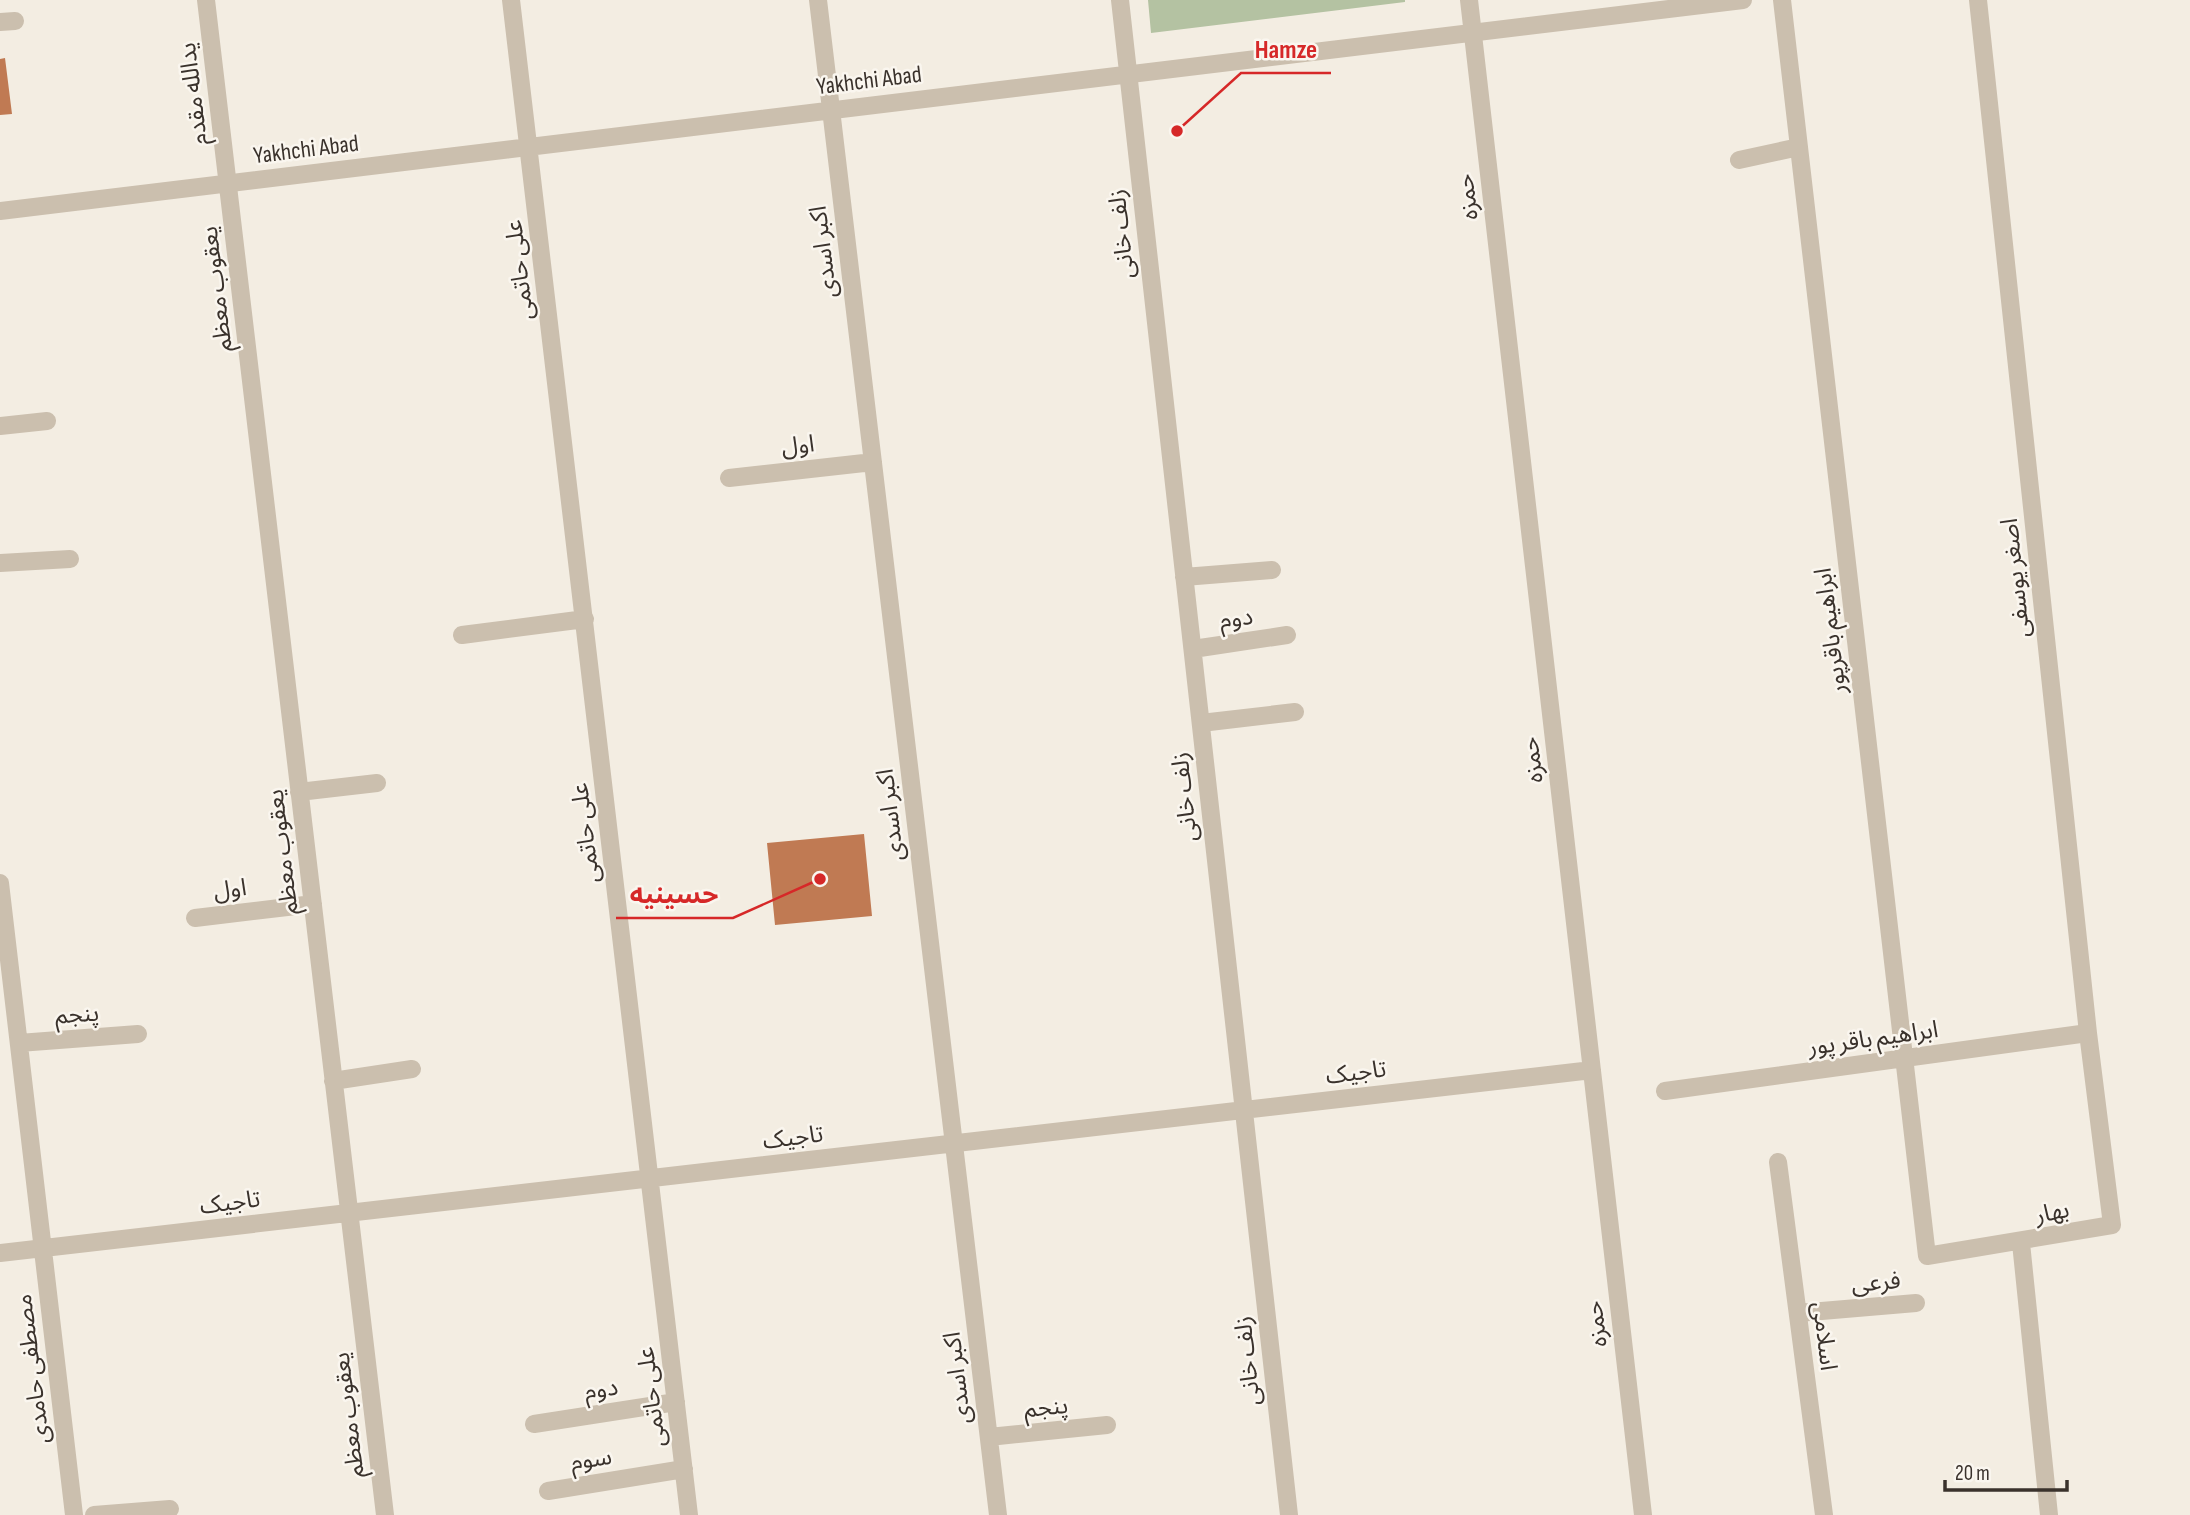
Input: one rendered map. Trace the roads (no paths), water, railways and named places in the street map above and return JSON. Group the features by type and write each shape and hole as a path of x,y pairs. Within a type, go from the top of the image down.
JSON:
{"street":[{"name":"یدالله مقدم","path":"206,0 228,183"},
{"name":"علی حاتمی","path":"512,0 689,1515"},
{"name":"اکبر اسدی","path":"818,0 998,1515"},
{"name":"زلف خانی","path":"1119,0 1289,1515"},
{"name":"حمزه","path":"1469,0 1643,1515"},
{"name":"Yakhchi Abad","path":"0,211 1743,0"},
{"name":"ابراهیم باقرپور","path":"1782,0 1927,1256"},
{"name":"اصغر یوسفی","path":"1978,0 2088,1033 2103,1150"},
{"path":"1739,160 1799,147"},
{"name":"یعقوب معظم","path":"228,183 385,1515"},
{"path":"0,426 47,421"},
{"name":"اول","path":"729,478 873,462"},
{"path":"0,563 70,559"},
{"path":"1184,577 1272,570"},
{"path":"462,635 585,618"},
{"name":"دوم","path":"1193,649 1287,635"},
{"path":"1201,723 1295,712"},
{"path":"299,792 377,783"},
{"name":"مصطفی حامدی","path":"0,883 74,1515"},
{"name":"اول","path":"195,918 313,904"},
{"name":"ابراهیم باقر پور","path":"1665,1091 2088,1033"},
{"name":"پنجم","path":"19,1042 138,1034"},
{"path":"333,1082 412,1069"},
{"name":"تاجیک","path":"0,1253 1592,1070"},
{"name":"بهار","path":"1927,1256 2021,1243 2112,1225 2103,1150"},
{"name":"اسلامی","path":"1778,1162 1824,1515"},
{"path":"2021,1243 2049,1515"},
{"name":"فرعی","path":"1798,1313 1916,1303"},
{"name":"دوم","path":"534,1424 676,1402"},
{"name":"پنجم","path":"989,1437 1107,1425"},
{"name":"سوم","path":"548,1491 684,1469"},
{"path":"94,1515 170,1509"}],"place":[{"name":"Hamze","path":"1177,131"},
{"name":"حسینیه","path":"820,879"}]}
